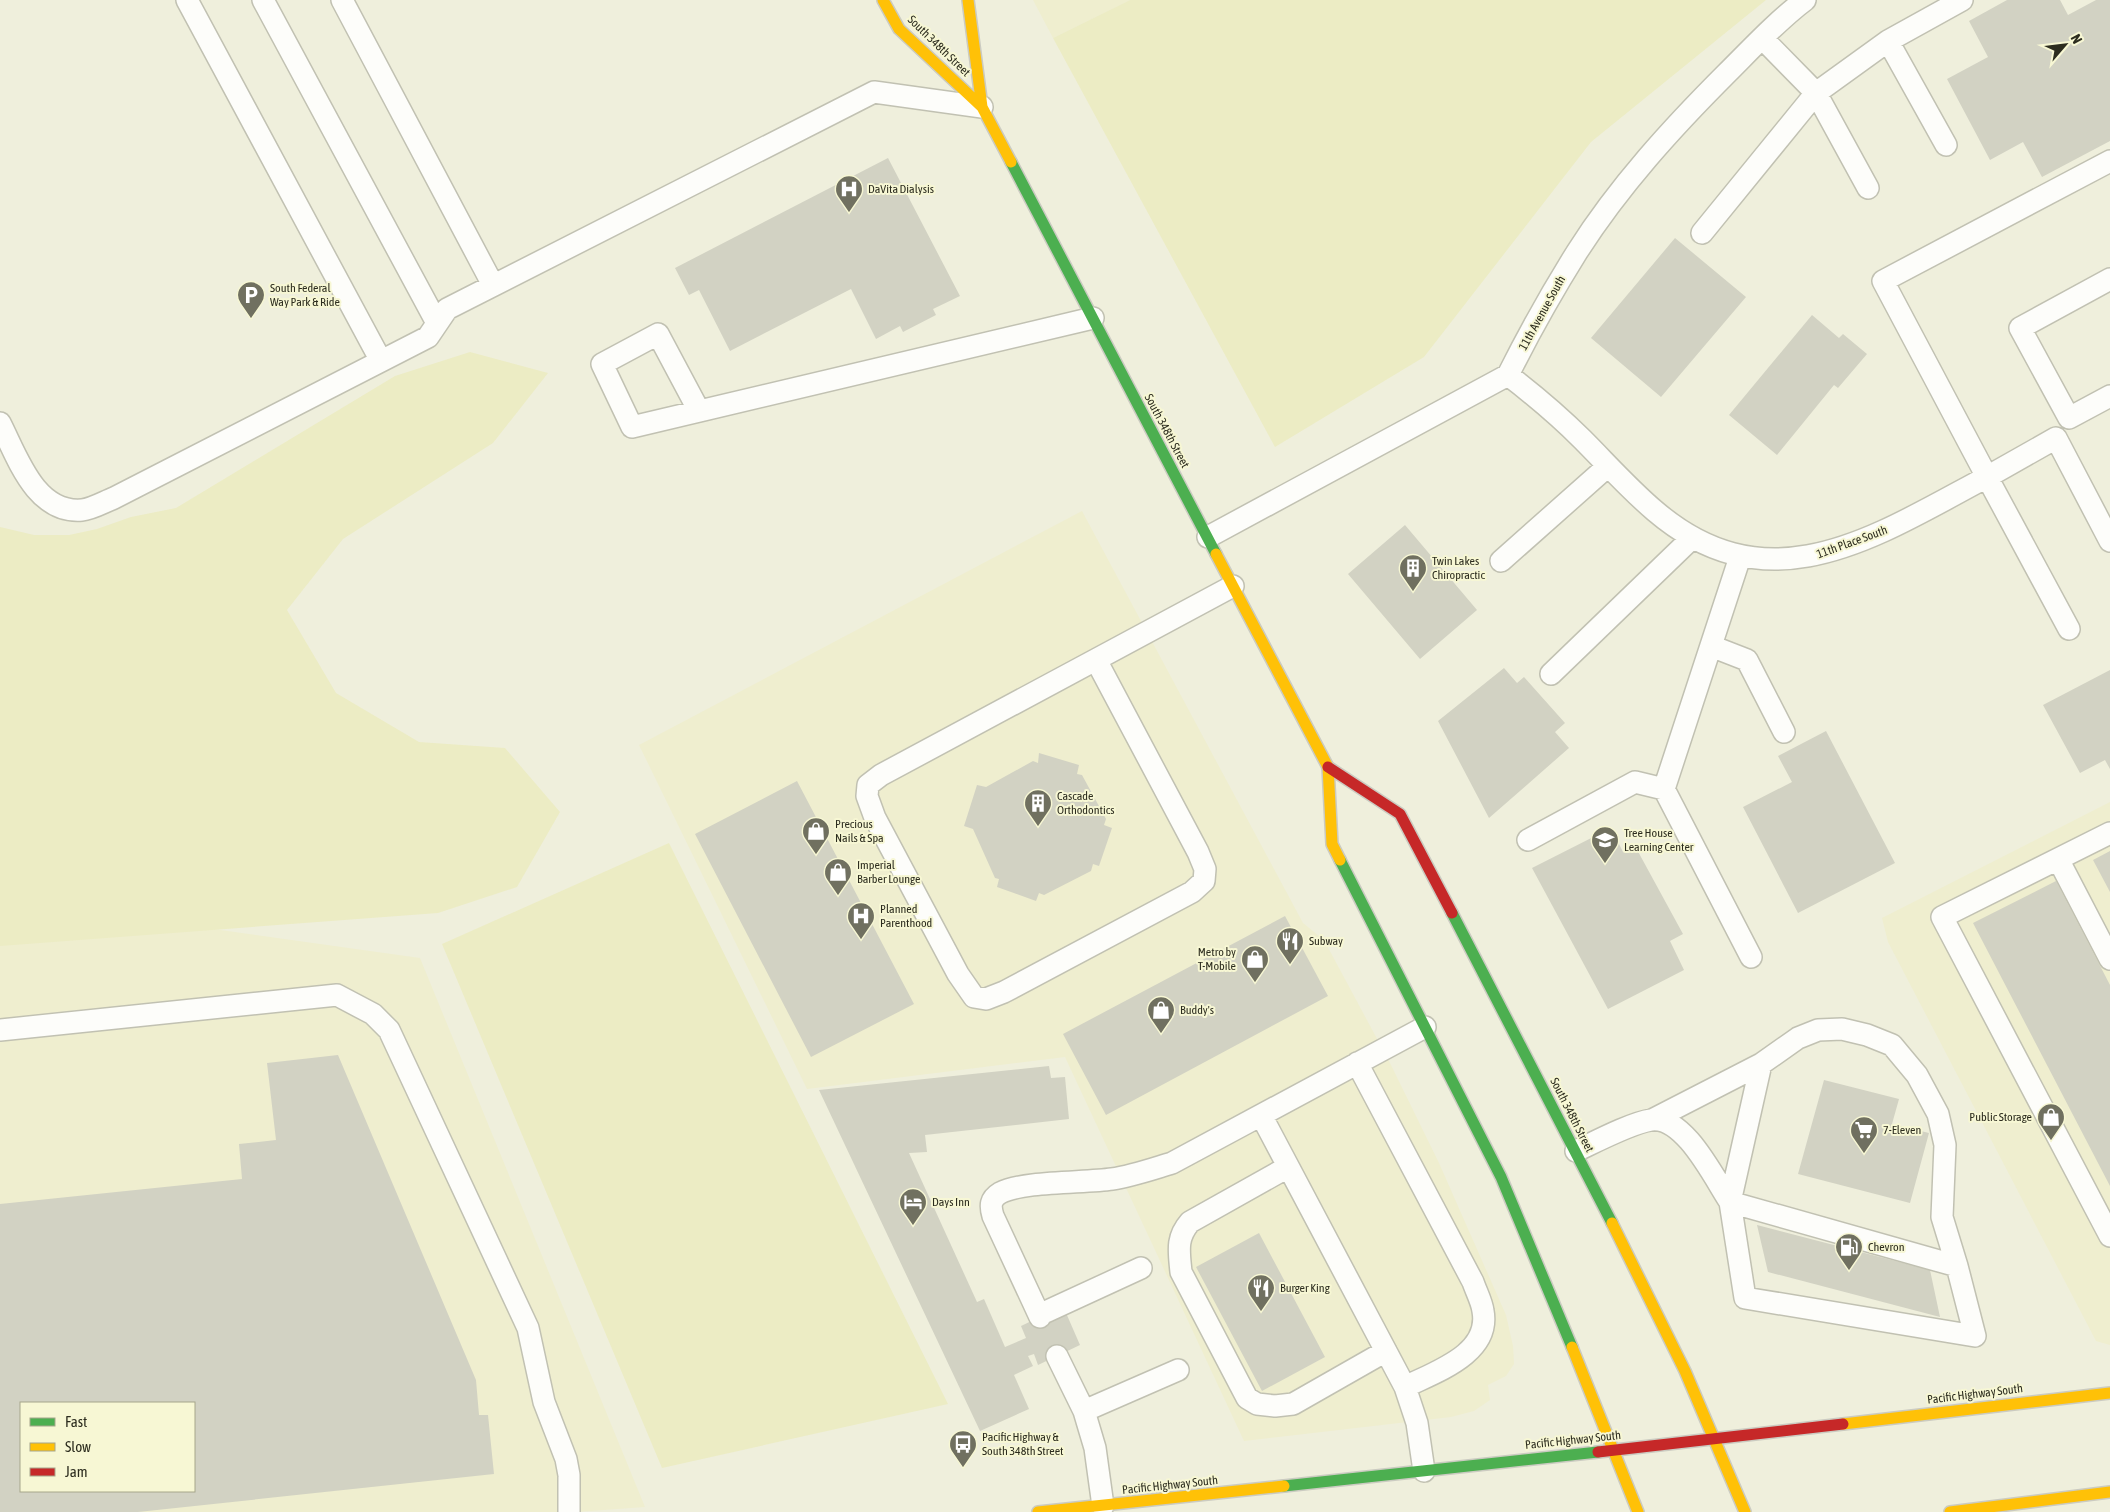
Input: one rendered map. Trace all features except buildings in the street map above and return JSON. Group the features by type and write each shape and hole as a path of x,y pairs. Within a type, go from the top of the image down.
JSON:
{"main road":[{"name":"South 348th Street","path":"883,0 899,29 982,107 1328,767 1332,844 1501,1177 1638,1512"},
{"name":"South 348th Street","path":"968,0 982,107"},
{"name":"South 348th Street","path":"1328,767 1400,814 1576,1151 1685,1371 1745,1512"},
{"name":"Pacific Highway South","path":"1038,1512 1424,1471 2110,1393"},
{"path":"1950,1512 2108,1496"}],"lane":[{"path":"188,0 381,360"},
{"path":"262,0 437,323"},
{"path":"342,0 493,285"},
{"name":"11th Avenue South","path":"1508,375 1532,326 1578,251 1628,182 1684,116 1762,39 1805,0"},
{"path":"1702,233 1816,93 1888,41 1962,0"},
{"path":"1762,39 1816,93 1868,188"},
{"path":"1888,41 1946,145"},
{"path":"0,423 34,487 45,498 56,505 67,510 83,510 114,498 428,337 447,309 874,92 982,107"},
{"path":"2069,629 1883,281 2110,162"},
{"path":"2069,418 2020,328 2110,279"},
{"path":"699,411 658,334 602,364 632,427 1093,318"},
{"path":"1208,537 1508,375"},
{"name":"11th Place South","path":"1508,375 1543,402 1655,511 1692,538 1713,549 1740,557 1790,560 1832,551 1866,539 1904,522 2056,438"},
{"path":"2110,396 2069,418 2056,438 2110,541"},
{"path":"1501,560 1608,466"},
{"path":"1551,674 1692,538"},
{"path":"1740,557 1664,789 1751,957"},
{"path":"1096,660 1198,852 1205,869 1204,881 1192,892 1004,992 986,999 974,997 958,974 875,818 867,796 867,788 872,781 881,775 1233,586"},
{"path":"1711,646 1747,660 1784,732"},
{"path":"1528,840 1635,782 1664,789"},
{"path":"2110,833 1942,917 2110,1236"},
{"path":"2058,859 2110,959"},
{"path":"0,1030 337,994 373,1014 389,1030 528,1328 544,1402 566,1459 569,1474 569,1512"},
{"path":"1141,1268 1039,1316 993,1216 991,1205 993,1199 1004,1192 1024,1187 1112,1179 1172,1163 1425,1027"},
{"path":"1576,1151 1652,1120 1761,1064 1798,1038 1818,1030 1842,1029 1867,1034 1892,1045 1917,1075 1938,1114 1945,1145 1942,1217 1975,1336 1745,1298 1730,1202 1761,1064"},
{"path":"1357,1063 1473,1282 1484,1311 1483,1330 1472,1349 1458,1359 1405,1387"},
{"path":"1261,1115 1405,1387 1418,1424 1424,1471"},
{"path":"1652,1120 1670,1124 1685,1135 1730,1202 1957,1266"},
{"path":"1288,1167 1190,1222 1182,1232 1179,1250 1181,1272 1247,1398 1257,1404 1275,1406 1293,1404 1386,1351"},
{"path":"1057,1356 1084,1411 1095,1448 1102,1506"},
{"path":"1084,1411 1178,1370"}],"shaded area":[{"path":"1033,0 1130,0 1053,38"},
{"path":"1130,0 1766,0 1591,142 1424,357 1275,447 1053,38"},
{"path":"470,352 548,373 493,443 343,539 287,610 336,693 419,742 505,748 560,812 517,887 438,913 0,946 0,527 34,535 69,535 97,529 131,517 176,508 395,376"},
{"path":"1082,511 1303,923 1324,940 1390,1063 1439,1163 1506,1315 1513,1346 1514,1364 1506,1376 1488,1385 1490,1400 1474,1411 1451,1417 1244,1441 1065,1057 807,1089 639,745"},
{"name":"Public Storage","path":"2110,802 2110,1345 2096,1341 1888,942 1882,918"},
{"path":"669,843 948,1404 662,1468 442,944"},
{"path":"0,899 420,958 645,1507 576,1512 0,1512"}],"traffic: fast":[{"path":"1011,162 1216,554"},
{"path":"1340,860 1501,1177 1572,1347"},
{"path":"1452,913 1612,1223"},
{"path":"1284,1486 1598,1452"}],"traffic: slow":[{"path":"883,0 899,29 982,107 1011,162"},
{"path":"968,0 982,107"},
{"path":"1216,554 1328,767 1332,844 1340,860"},
{"path":"1612,1223 1685,1371 1745,1512"},
{"path":"1572,1347 1638,1512"},
{"path":"1843,1424 2110,1393"},
{"path":"1038,1512 1284,1486"},
{"path":"1950,1512 2110,1492"}],"traffic: jam":[{"path":"1328,767 1400,814 1452,913"},
{"path":"1598,1452 1843,1424"}],"place":[{"name":"DaVita Dialysis","path":"849,213"},
{"name":"South Federal Way Park & Ride","path":"251,319"},
{"name":"Twin Lakes Chiropractic","path":"1413,592"},
{"name":"Cascade Orthodontics","path":"1038,827"},
{"name":"Precious Nails & Spa","path":"816,855"},
{"name":"Tree House Learning Center","path":"1605,864"},
{"name":"Imperial Barber Lounge","path":"838,896"},
{"name":"Planned Parenthood","path":"861,940"},
{"name":"Subway","path":"1290,965"},
{"name":"Metro by T-Mobile","path":"1255,983"},
{"name":"Buddy's","path":"1161,1034"},
{"name":"Public Storage","path":"2051,1141"},
{"name":"7-Eleven","path":"1864,1154"},
{"name":"Days Inn","path":"913,1226"},
{"name":"Chevron","path":"1849,1271"},
{"name":"Burger King","path":"1261,1312"},
{"name":"Pacific Highway & South 348th Street","path":"963,1468"}]}
